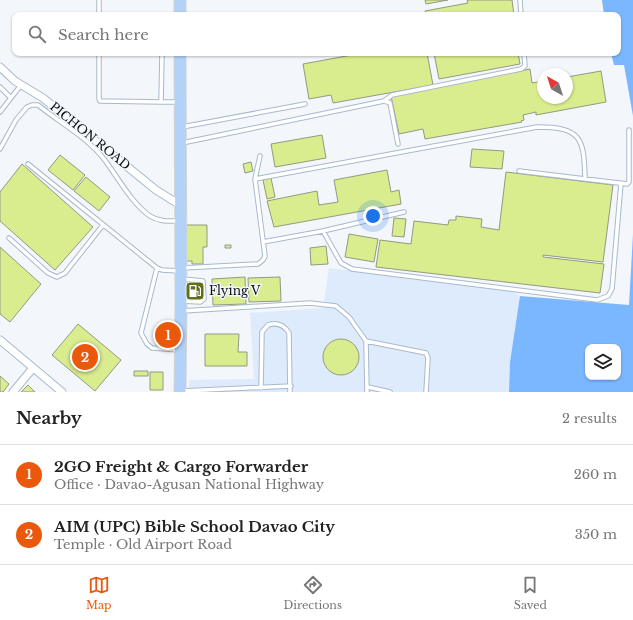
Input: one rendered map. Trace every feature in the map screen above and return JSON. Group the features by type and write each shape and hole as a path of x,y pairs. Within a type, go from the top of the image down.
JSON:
{"main road":[{"path":"180,12 181,0"},
{"path":"180,56 180,392"}],"street":[{"name":"PICHON ROAD","path":"0,67 21,84 43,98 156,190 180,205"},
{"path":"0,340 62,392"},
{"path":"13,392 33,368"}],"lane":[{"path":"520,0 521,12"},
{"path":"99,1 99,12"},
{"path":"99,56 100,101 180,102"},
{"path":"161,102 162,56"},
{"path":"181,143 384,101 392,95 521,69 524,66 524,56"},
{"path":"0,112 21,84"},
{"path":"0,87 11,98"},
{"path":"384,101 390,103 398,144"},
{"path":"181,127 306,104"},
{"path":"0,149 22,112 32,105 38,105 104,158 139,206 149,216 163,221 180,221"},
{"path":"255,179 537,127 560,129 570,132 578,138 585,153 585,178"},
{"path":"519,171 626,184 629,182 629,130"},
{"path":"181,273 258,264 261,262 265,256 255,179 260,156"},
{"path":"28,164 157,268 181,273 205,283 203,302 181,306"},
{"path":"323,231 341,263 352,269 597,300 608,296 612,289 621,184"},
{"path":"263,242 323,231 404,212"},
{"path":"9,238 48,273 57,277 65,273 103,225"},
{"path":"157,268 142,333 147,344 152,348 180,351"},
{"path":"181,306 322,303 336,306 345,312 366,341 367,392"},
{"path":"261,388 262,332 268,325 272,324 283,326 289,333 290,392"},
{"path":"366,341 426,352 428,358 426,392"},
{"path":"180,392 246,391 261,388 291,386"},
{"path":"368,387 390,392"}],"shaded area":[{"path":"329,268 508,289 520,296 510,362 509,392 189,392 189,380 254,379 250,313 323,308"}],"water":[{"path":"602,0 633,0 633,116 624,65 614,65 612,56 621,56 621,12 604,12"},
{"path":"633,234 633,392 509,392 510,362 520,296 629,305"}],"building":[{"path":"425,0 448,0 426,4"},
{"path":"467,0 512,0 514,12 425,11 468,3"},
{"path":"347,56 428,56 433,85 333,103 331,95 309,99 303,64"},
{"path":"435,56 519,56 520,64 439,79"},
{"path":"530,69 532,83 537,82 537,104 573,104 573,76 601,71 606,102 536,115 536,112 523,115 524,120 521,121 522,122 425,139 423,129 399,134 391,96"},
{"path":"322,135 326,158 275,167 271,144"},
{"path":"472,149 504,151 502,169 470,167"},
{"path":"60,155 85,175 73,190 48,170"},
{"path":"251,162 253,171 245,173 243,164"},
{"path":"22,164 93,227 55,270 0,221 0,192"},
{"path":"387,170 391,192 399,190 401,204 274,227 267,201 317,191 319,205 338,202 334,180"},
{"path":"506,172 613,185 603,262 543,255 543,257 604,264 600,293 376,267 380,240 411,244 414,221 448,225 449,220 456,220 456,216 482,219 481,227 499,230"},
{"path":"86,177 110,197 99,211 74,191"},
{"path":"271,178 275,197 267,199 263,180"},
{"path":"394,218 406,219 404,237 392,236"},
{"path":"186,225 207,225 207,247 203,247 203,264 192,264 192,261 186,261"},
{"path":"349,234 378,239 374,262 345,257"},
{"path":"225,245 231,245 231,248 225,248"},
{"path":"326,246 328,264 311,265 310,248"},
{"path":"0,247 41,284 10,322 0,314"},
{"path":"245,277 246,304 213,305 212,279"},
{"path":"280,277 281,301 249,302 248,278"},
{"path":"78,324 121,360 95,391 52,355"},
{"path":"205,334 239,334 238,352 247,352 247,366 205,366"},
{"path":"345,339 354,344 358,350 358,364 354,370 345,375 337,375 328,370 324,364 323,353 328,344 334,340"},
{"path":"134,371 148,371 148,376 134,376"},
{"path":"150,372 163,372 163,390 150,390"},
{"path":"0,376 9,384 3,392 0,392"},
{"path":"28,385 35,392 21,392"}],"place":[{"name":"Flying V","path":"195,291"},
{"name":"2GO Freight & Cargo Forwarder","path":"168,335"},
{"name":"AIM (UPC) Bible School Davao City","path":"85,357"}]}
